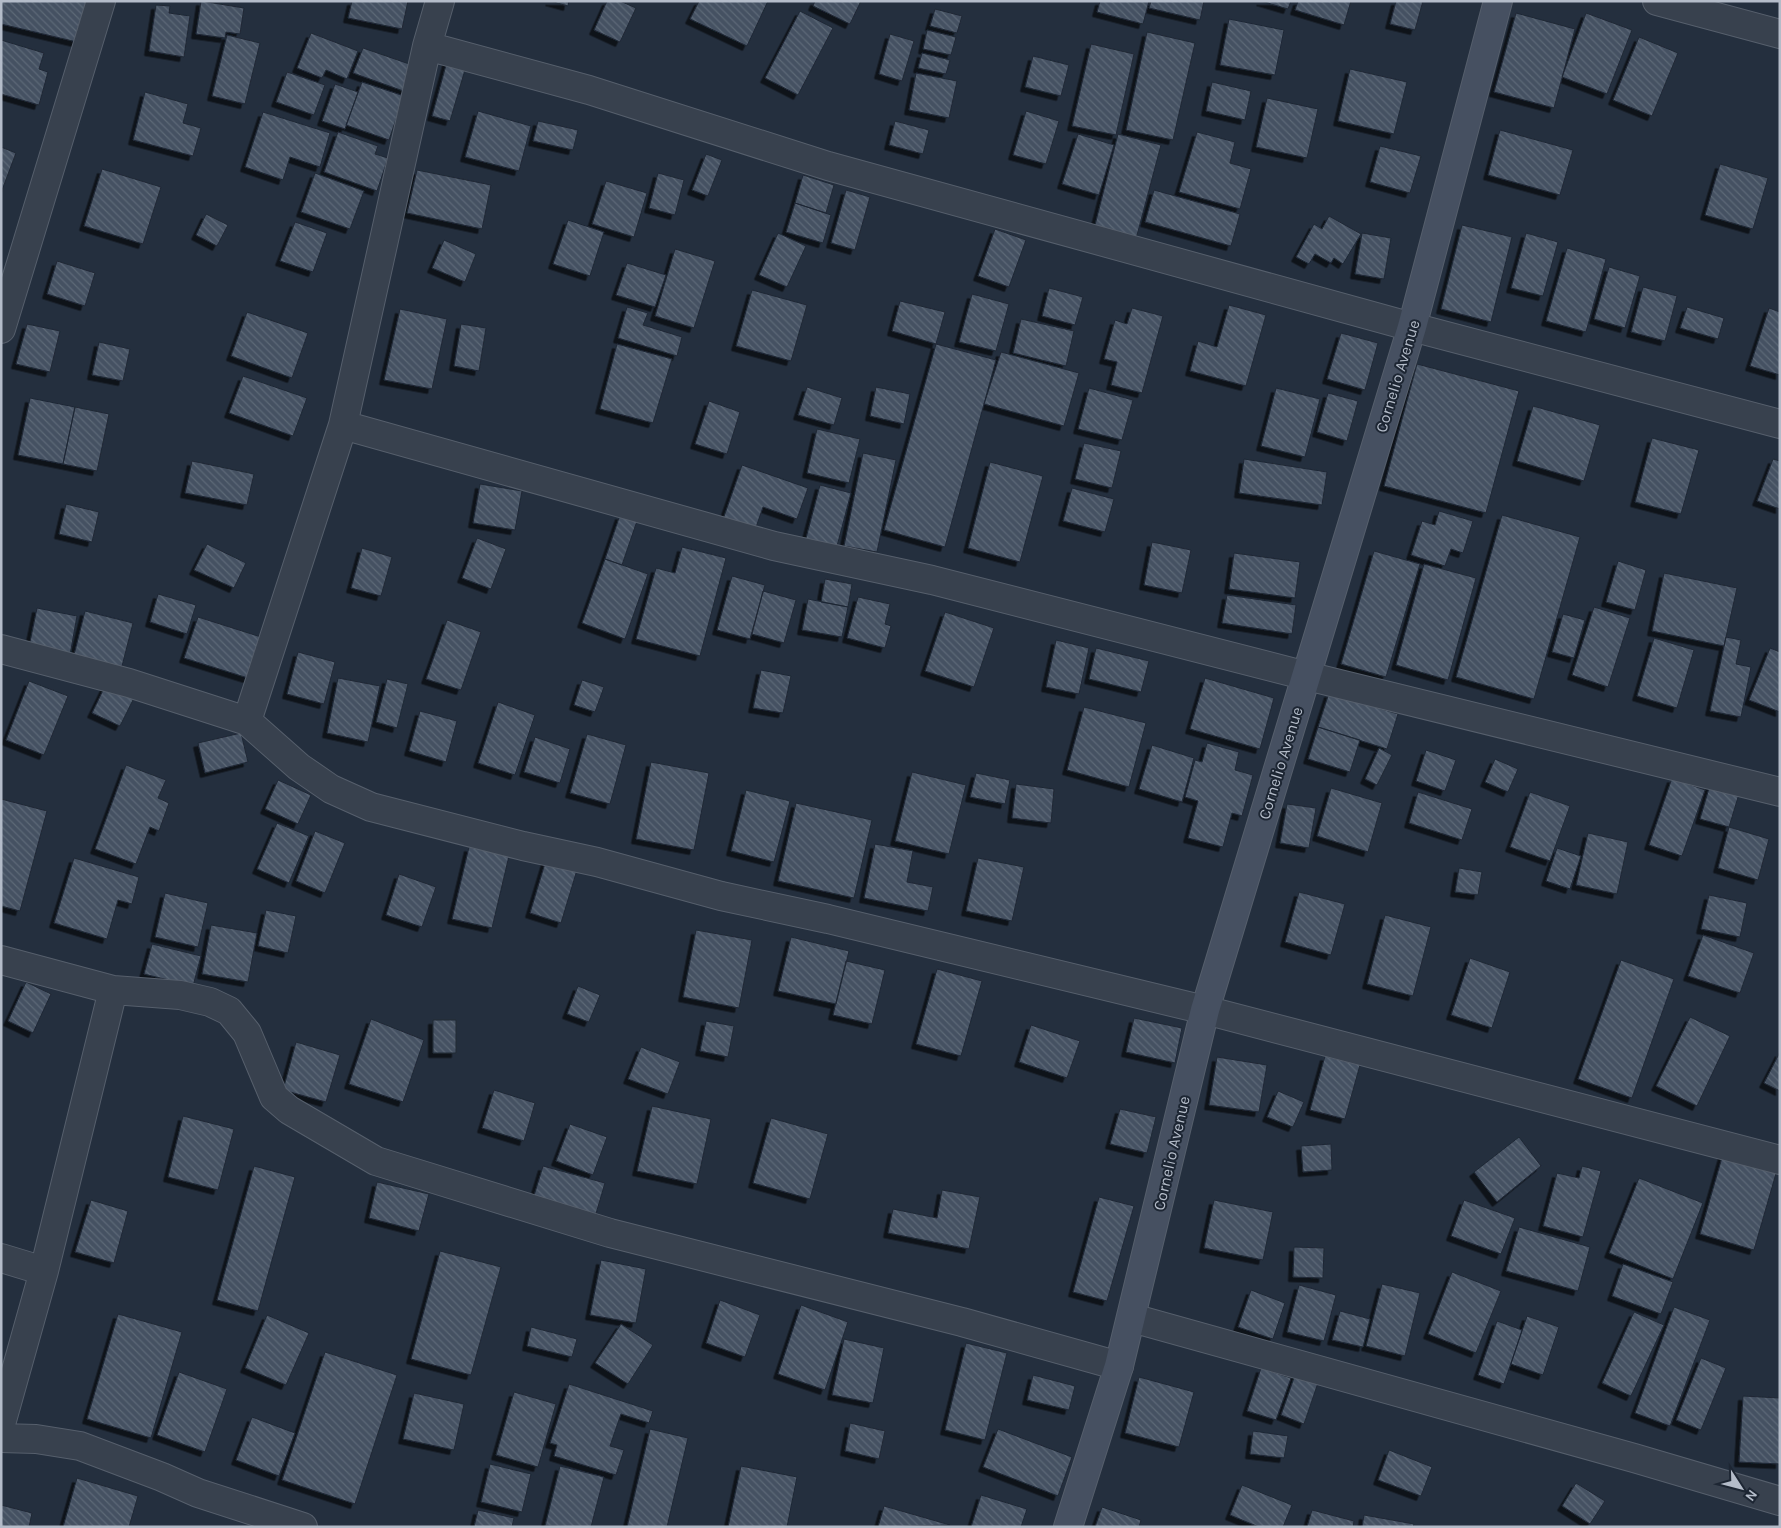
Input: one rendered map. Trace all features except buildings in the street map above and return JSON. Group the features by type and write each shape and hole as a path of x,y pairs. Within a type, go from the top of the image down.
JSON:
{"street":[{"path":"1,329 101,1"},
{"path":"247,721 343,425 427,46 440,1"},
{"name":"Cornelio Avenue","path":"1068,1527 1120,1366 1205,1010 1412,328 1498,1"},
{"path":"1658,1 1780,34"},
{"path":"427,46 589,90 828,166 1412,328 1780,424"},
{"path":"343,425 774,546 932,580 1307,676 1780,792"},
{"path":"1,649 130,683 247,721 300,767 332,789 371,807 523,846 597,862 721,896 838,921 1205,1010 1780,1160"},
{"path":"1,960 113,990 180,995 210,1002 229,1011 247,1033 274,1097 289,1110 376,1161 610,1233 962,1322 1120,1366"},
{"path":"1,1424 44,1271 113,990"},
{"path":"1,1258 44,1271"},
{"path":"1132,1318 1625,1455 1780,1501"},
{"path":"1,1438 36,1439 80,1446 162,1477 198,1493 303,1527"}]}
